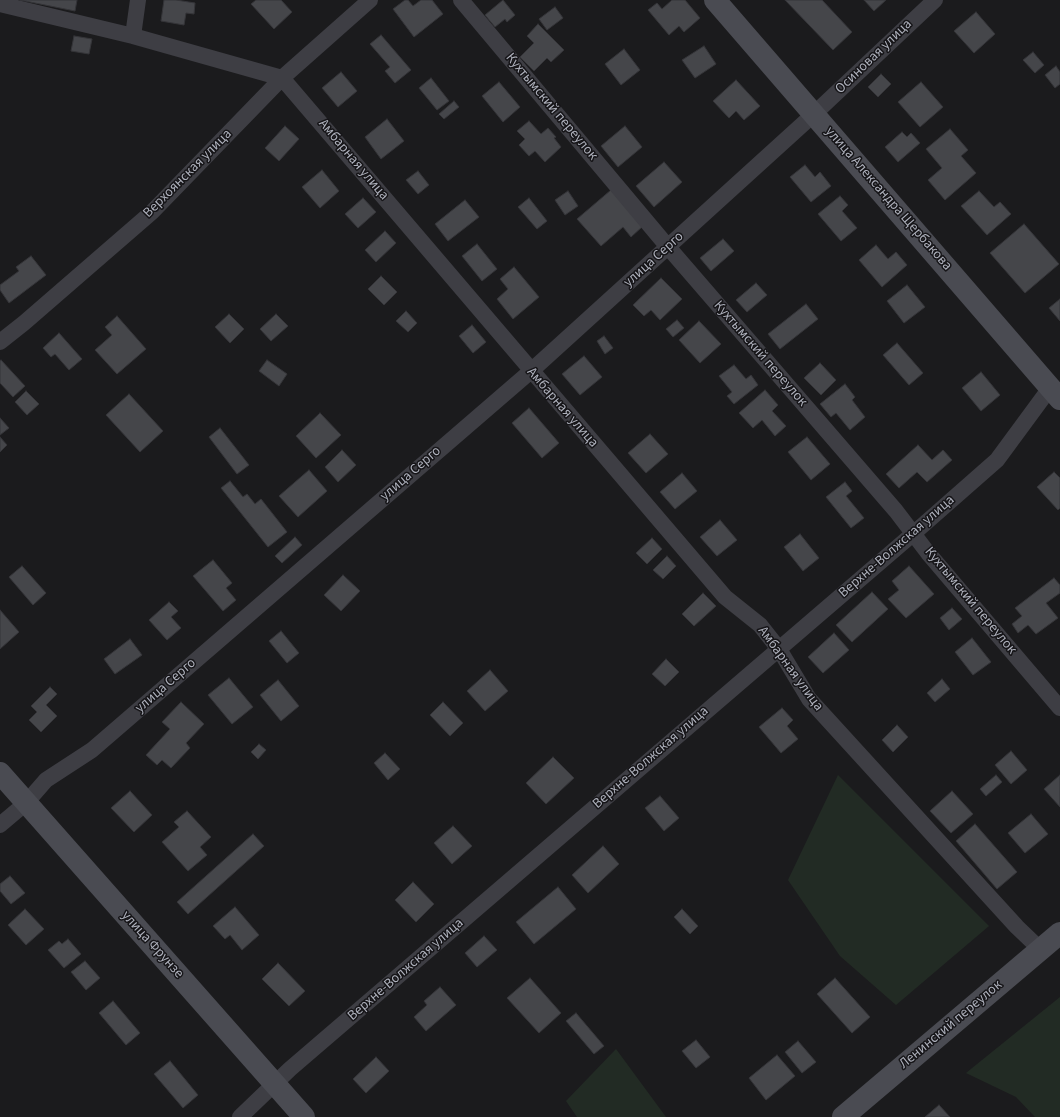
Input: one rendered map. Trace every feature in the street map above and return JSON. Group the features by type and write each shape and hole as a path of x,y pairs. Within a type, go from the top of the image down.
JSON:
{"street":[{"path":"133,36 138,0"},
{"name":"Верхоянская улица","path":"0,342 152,212 282,78 370,0"},
{"name":"Кухтымский переулок","path":"461,0 668,247 914,533 1060,708"},
{"name":"улица Александра Щербакова","path":"715,0 1055,393"},
{"name":"Осиновая улица","path":"814,114 934,0"},
{"path":"0,4 133,36 282,78"},
{"name":"Амбарная улица","path":"282,78 725,598 760,625 779,648 809,699 1017,927 1040,949"},
{"name":"улица Серго","path":"0,825 26,803 46,780 92,750 531,371 814,114"},
{"name":"Верхне-Волжская улица","path":"240,1117 302,1059 997,460 1055,393"},
{"name":"улица Фрунзе","path":"0,773 304,1117"},
{"name":"Ленинский переулок","path":"843,1117 1060,933"}],"shaded area":[{"path":"838,775 989,926 896,1005 840,956 788,880"},
{"path":"1060,997 1060,1117 1035,1117 1016,1097 966,1073"},
{"path":"616,1049 666,1117 577,1117 566,1101"}],"building":[{"path":"20,0 77,0 75,11"},
{"path":"164,0 195,3 194,14 186,13 184,25 161,21"},
{"path":"256,0 281,0 292,12 274,29 251,4"},
{"path":"405,0 408,0 413,6 421,0 432,0 443,14 414,37 393,9"},
{"path":"503,0 515,15 507,22 505,19 495,27 485,15"},
{"path":"672,0 685,0 700,18 684,32 679,26 669,35 648,10 657,3 662,9"},
{"path":"785,0 822,0 852,32 833,50"},
{"path":"864,0 886,0 874,11"},
{"path":"555,7 563,18 547,30 539,19"},
{"path":"976,12 995,34 974,53 954,31"},
{"path":"538,24 564,50 551,62 547,58 534,71 520,57 534,43 527,36"},
{"path":"381,35 411,70 395,83 385,71 390,67 370,44"},
{"path":"74,36 92,39 89,54 71,51"},
{"path":"704,46 716,64 695,78 682,60"},
{"path":"624,49 640,70 621,85 605,64"},
{"path":"1033,52 1044,65 1035,73 1023,60"},
{"path":"1056,66 1060,72 1060,84 1055,88 1045,75"},
{"path":"341,72 357,91 338,107 322,88"},
{"path":"881,74 891,84 878,97 868,87"},
{"path":"431,78 449,101 437,110 419,88"},
{"path":"736,80 760,106 744,120 736,111 729,118 713,101"},
{"path":"499,82 520,107 503,122 482,96"},
{"path":"921,82 943,107 920,127 898,102"},
{"path":"454,101 459,107 444,119 439,114"},
{"path":"387,119 404,141 381,159 365,137"},
{"path":"529,121 541,134 548,128 556,137 554,138 561,147 545,162 535,151 529,156 519,145 525,139 517,131"},
{"path":"285,126 299,139 279,161 265,148"},
{"path":"625,126 642,147 618,167 601,146"},
{"path":"950,129 968,150 961,156 976,173 945,200 928,180 942,168 926,149"},
{"path":"902,132 907,137 911,133 920,143 898,162 885,147"},
{"path":"664,162 682,182 654,207 636,186"},
{"path":"805,165 815,177 820,172 831,186 811,202 790,177"},
{"path":"322,170 339,191 320,208 302,187"},
{"path":"418,171 429,185 418,194 406,180"},
{"path":"611,190 643,226 631,237 623,227 601,246 577,219"},
{"path":"568,191 578,206 565,215 555,200"},
{"path":"979,191 994,207 1000,202 1011,214 987,235 961,206"},
{"path":"840,196 848,205 842,211 857,228 841,241 818,214"},
{"path":"363,198 376,212 358,228 345,214"},
{"path":"529,198 547,221 537,229 518,207"},
{"path":"465,200 479,217 448,241 435,224"},
{"path":"1024,224 1059,264 1025,293 990,253"},
{"path":"385,231 396,243 376,262 365,250"},
{"path":"723,239 734,251 711,271 700,258"},
{"path":"477,244 497,269 482,281 462,256"},
{"path":"876,245 888,259 896,252 907,265 882,287 859,260"},
{"path":"31,256 46,275 9,303 0,290 0,285 19,271 16,267"},
{"path":"514,267 539,297 513,319 497,299 508,289 500,279"},
{"path":"381,276 397,292 384,305 368,289"},
{"path":"661,278 682,299 660,320 651,310 644,316 633,305"},
{"path":"756,283 767,295 747,312 736,300"},
{"path":"907,285 925,307 904,323 887,301"},
{"path":"1060,299 1060,321 1049,308"},
{"path":"806,304 818,319 780,349 768,334"},
{"path":"406,311 417,323 408,332 396,321"},
{"path":"229,314 244,329 230,343 215,327"},
{"path":"276,314 288,326 271,341 260,329"},
{"path":"117,316 146,349 117,374 95,350 112,335 105,327"},
{"path":"677,320 684,328 673,337 666,329"},
{"path":"699,321 721,344 700,363 679,340"},
{"path":"472,325 486,342 473,353 459,336"},
{"path":"59,333 82,359 69,370 55,354 51,357 43,348"},
{"path":"604,336 613,348 605,354 597,341"},
{"path":"897,343 923,373 909,385 883,355"},
{"path":"584,356 602,377 580,395 562,374"},
{"path":"1,360 25,386 13,397 0,383"},
{"path":"267,360 287,374 279,386 259,371"},
{"path":"820,363 836,380 821,395 804,378"},
{"path":"734,365 746,379 751,375 758,385 734,404 727,396 732,392 719,376"},
{"path":"981,372 1000,395 981,411 962,388"},
{"path":"845,384 855,397 852,400 865,417 850,430 836,413 831,417 820,404"},
{"path":"765,390 778,405 772,411 786,426 775,436 762,420 753,428 739,413"},
{"path":"26,391 39,404 27,415 15,402"},
{"path":"129,394 163,431 140,452 106,415"},
{"path":"529,408 559,443 542,458 512,423"},
{"path":"320,413 341,435 316,458 296,436"},
{"path":"0,418 9,428 0,435"},
{"path":"220,428 249,465 237,474 209,437"},
{"path":"650,434 668,454 646,473 628,453"},
{"path":"0,437 7,445 0,452"},
{"path":"807,437 830,464 811,480 788,452"},
{"path":"918,445 932,460 943,450 952,460 927,482 917,472 899,488 886,474"},
{"path":"342,450 356,465 338,482 325,467"},
{"path":"309,470 327,491 298,517 279,496"},
{"path":"1054,472 1060,478 1060,508 1058,510 1037,487"},
{"path":"682,473 697,491 675,509 660,492"},
{"path":"230,481 243,497 247,494 255,504 261,499 287,532 268,547 221,488"},
{"path":"845,482 852,491 846,496 864,518 851,528 826,497"},
{"path":"720,520 737,540 717,556 700,537"},
{"path":"800,534 819,558 803,571 784,547"},
{"path":"295,537 302,545 282,563 275,556"},
{"path":"652,538 662,549 647,564 636,553"},
{"path":"667,556 676,566 663,579 653,570"},
{"path":"213,560 232,583 226,588 236,600 223,611 193,576"},
{"path":"22,566 46,593 33,605 9,577"},
{"path":"909,566 934,594 906,618 888,599 899,590 892,581"},
{"path":"343,575 360,591 341,611 324,595"},
{"path":"1054,578 1060,585 1060,593 1046,603 1058,618 1036,634 1028,625 1018,633 1012,624 1022,616 1015,608"},
{"path":"872,592 888,609 852,642 836,625"},
{"path":"703,593 716,606 694,626 682,614"},
{"path":"169,602 178,611 171,617 181,628 167,640 149,620"},
{"path":"952,608 962,619 949,630 940,618"},
{"path":"0,610 19,632 0,649"},
{"path":"281,631 299,653 287,663 269,641"},
{"path":"834,633 849,650 823,673 808,657"},
{"path":"972,638 991,662 973,675 955,652"},
{"path":"130,639 142,655 115,674 104,659"},
{"path":"666,659 679,672 665,686 652,674"},
{"path":"490,670 508,691 485,711 467,691"},
{"path":"229,678 253,707 232,724 208,695"},
{"path":"942,679 950,689 935,702 927,693"},
{"path":"278,680 299,706 281,721 260,695"},
{"path":"50,687 57,694 46,705 57,716 41,732 29,720 37,712 31,706"},
{"path":"181,702 204,724 186,743 190,748 171,768 162,760 157,765 146,755 170,729 162,722"},
{"path":"443,702 463,723 450,736 430,715"},
{"path":"782,708 793,720 787,726 798,739 781,753 759,727"},
{"path":"897,725 908,737 893,752 882,740"},
{"path":"259,744 266,750 258,759 251,752"},
{"path":"1011,751 1027,770 1011,784 995,765"},
{"path":"385,753 400,769 388,780 374,763"},
{"path":"553,757 574,778 546,804 526,783"},
{"path":"996,775 1002,782 986,796 980,789"},
{"path":"1060,775 1060,807 1044,789"},
{"path":"130,791 152,815 134,832 111,808"},
{"path":"952,791 973,814 951,833 930,811"},
{"path":"660,796 679,818 664,831 645,808"},
{"path":"187,811 211,837 200,847 207,855 188,871 162,842 179,827 174,822"},
{"path":"1031,814 1048,834 1025,853 1008,833"},
{"path":"975,824 1017,872 997,889 956,841"},
{"path":"453,826 472,846 452,864 434,843"},
{"path":"253,834 264,846 188,914 177,902"},
{"path":"603,846 619,864 588,893 572,875"},
{"path":"10,876 25,893 11,904 0,891 0,884"},
{"path":"413,882 434,904 416,922 395,900"},
{"path":"558,887 576,909 534,944 516,922"},
{"path":"235,907 259,935 242,950 230,935 225,939 213,926"},
{"path":"25,909 44,929 26,945 8,925"},
{"path":"682,909 698,926 690,934 674,917"},
{"path":"484,936 497,950 477,967 465,953"},
{"path":"68,939 81,954 64,968 48,950 59,941 62,944"},
{"path":"85,961 100,978 86,990 71,972"},
{"path":"278,963 305,991 289,1006 262,979"},
{"path":"530,978 561,1013 539,1033 507,998"},
{"path":"835,978 870,1017 852,1033 817,994"},
{"path":"440,987 456,1005 426,1031 414,1017 427,1005 424,1001"},
{"path":"113,1001 140,1033 126,1045 99,1013"},
{"path":"576,1013 604,1046 594,1054 566,1021"},
{"path":"696,1040 710,1057 696,1068 682,1051"},
{"path":"798,1041 816,1062 802,1073 785,1052"},
{"path":"777,1055 795,1076 766,1100 749,1078"},
{"path":"376,1057 389,1071 366,1093 353,1079"},
{"path":"170,1061 198,1095 183,1108 154,1074"},
{"path":"939,1105 950,1117 925,1117"}]}
